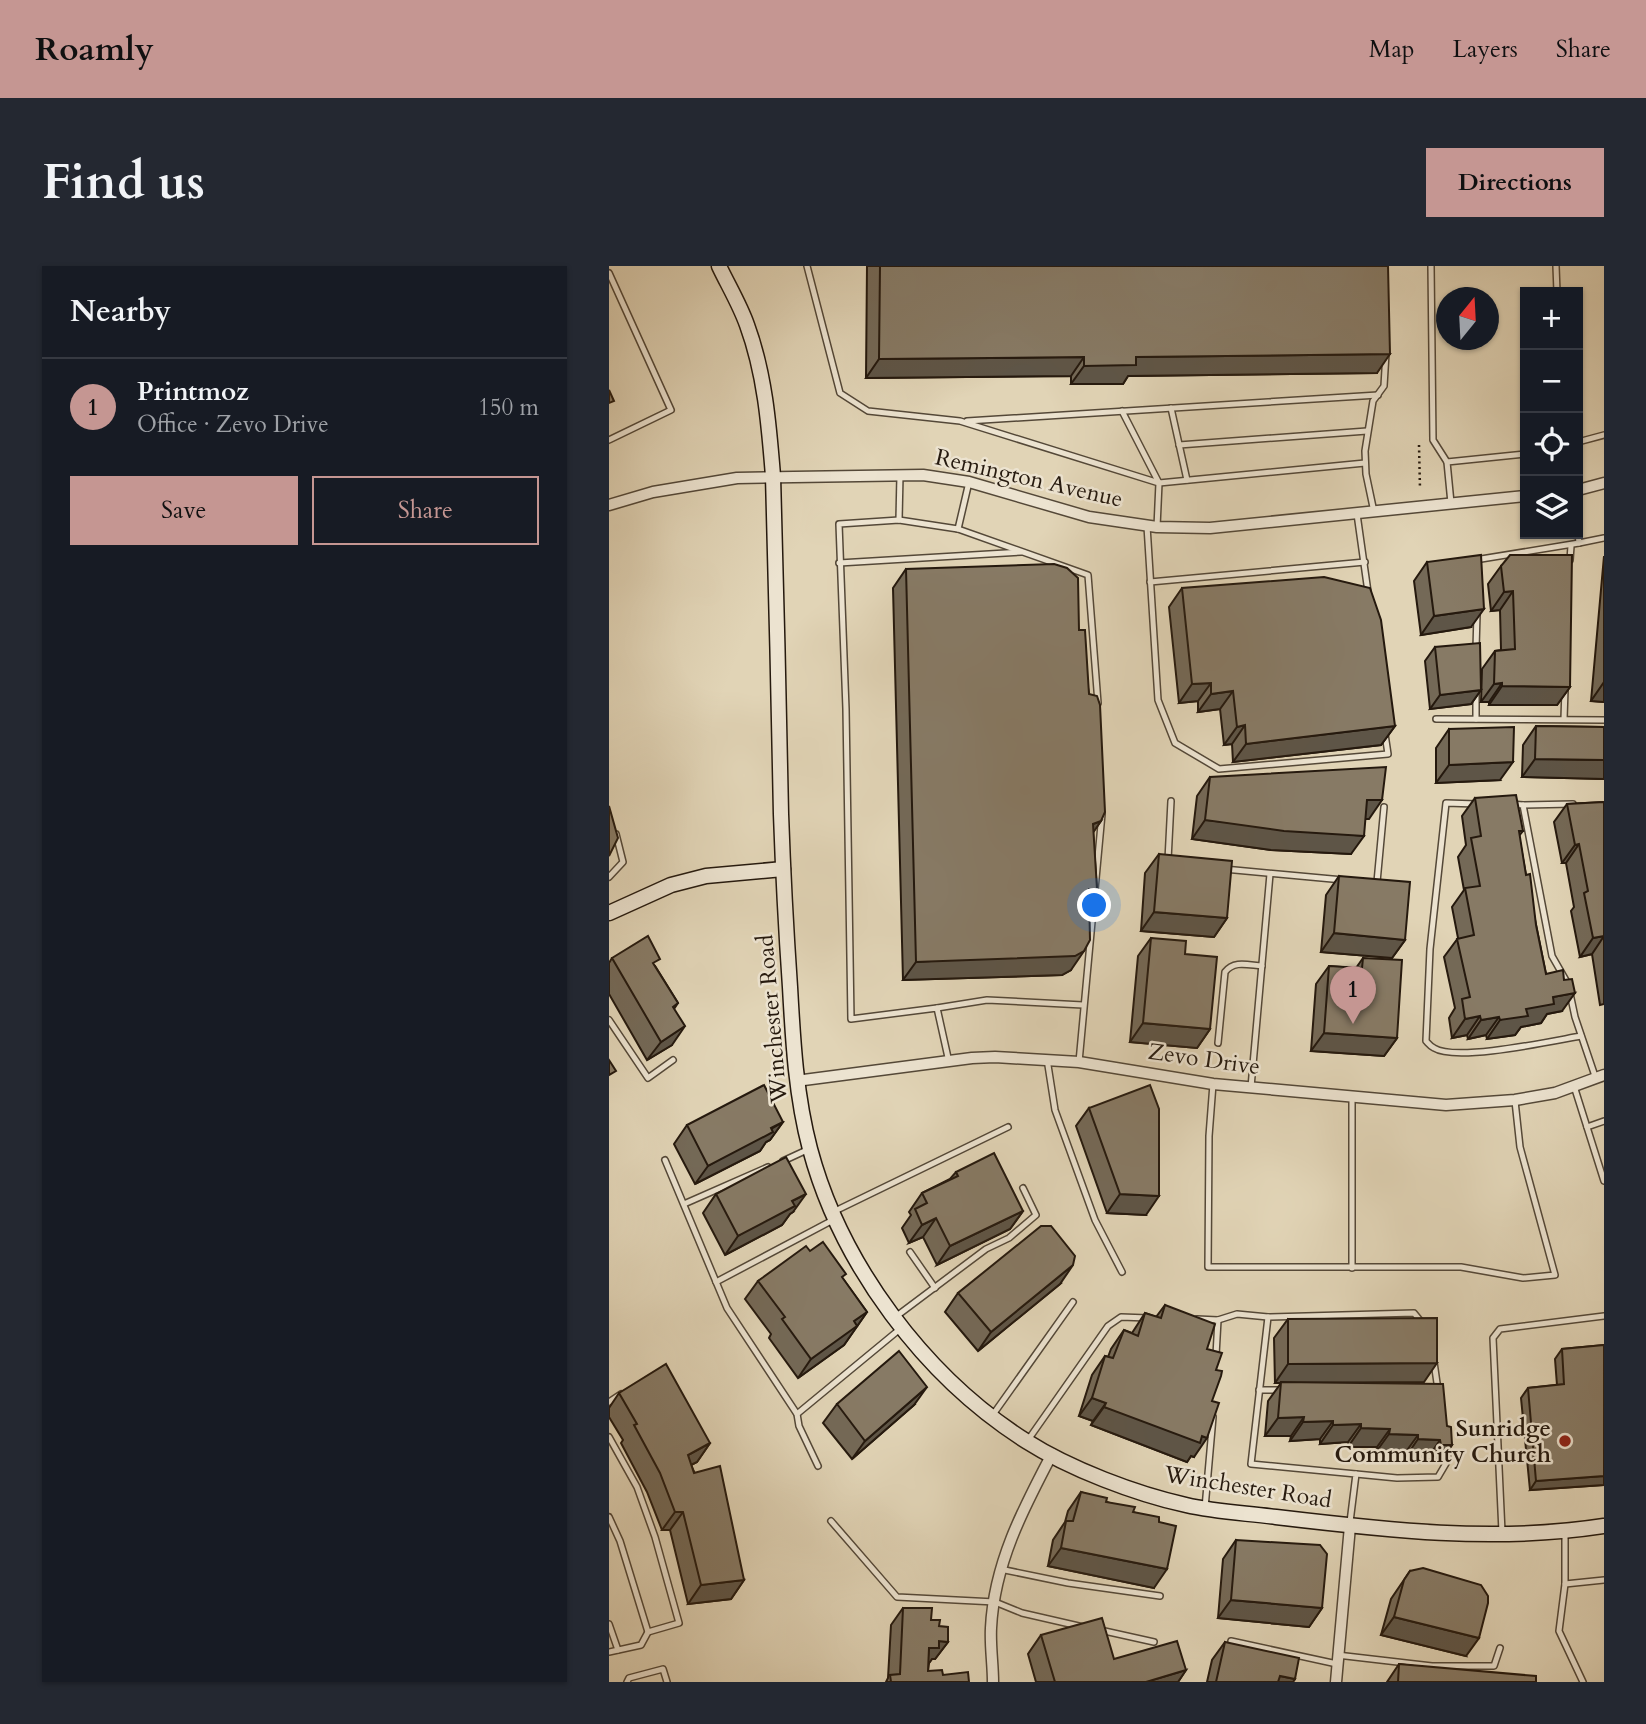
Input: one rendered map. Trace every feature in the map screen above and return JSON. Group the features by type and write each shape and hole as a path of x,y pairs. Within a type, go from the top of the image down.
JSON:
{"street":[{"name":"Winchester Road","path":"719,266 747,324 759,366 768,421 772,476 783,869 796,1081 810,1149 834,1215 852,1251 898,1322 951,1381 1027,1441 1107,1480 1139,1491 1205,1508 1350,1525 1503,1536 1565,1532 1604,1526"},
{"name":"Remington Avenue","path":"609,505 687,485 772,476 935,476 969,482 1089,517 1152,526 1210,528 1520,497"},
{"path":"1583,489 1604,483"},
{"path":"609,913 671,885 706,876 783,869"},
{"name":"Zevo Drive","path":"796,1081 995,1057 1079,1062 1213,1083 1446,1105 1515,1100 1600,1077"},
{"path":"993,1682 991,1627 1000,1569 1017,1519 1052,1454"},
{"path":"1336,1682 1350,1525"}],"lane":[{"path":"807,266 840,393 868,411 960,421 1378,395"},
{"path":"1431,266 1433,440 1447,462 1451,504"},
{"path":"1556,266 1557,287"},
{"path":"609,273 671,410 609,440"},
{"path":"1374,512 1365,463 1367,431 1373,401 1384,386 1386,344"},
{"path":"1171,408 1187,480"},
{"path":"1122,411 1160,483 1152,526 1150,582 1158,700 1175,743 1219,769 1268,766 1388,754 1385,728"},
{"path":"960,421 1160,483 1365,463"},
{"path":"1179,445 1367,431"},
{"path":"1583,441 1604,435"},
{"path":"1447,462 1520,455"},
{"path":"899,475 899,520"},
{"path":"958,529 969,482"},
{"path":"1357,514 1369,598"},
{"path":"1083,1005 987,1000 851,1019 846,709 839,524 899,520 958,529 1088,575 1098,710"},
{"path":"1466,562 1571,546 1604,538"},
{"path":"1579,539 1579,543"},
{"path":"1570,572 1571,546"},
{"path":"839,563 1024,552"},
{"path":"1477,560 1477,571"},
{"path":"1150,582 1365,562"},
{"path":"1476,650 1477,604"},
{"path":"1476,678 1476,719"},
{"path":"1564,719 1566,679"},
{"path":"1436,719 1604,720"},
{"path":"1171,801 1168,863 1181,864"},
{"path":"1079,1062 1102,802"},
{"path":"1485,804 1446,803 1430,949 1426,1041 1435,1050 1460,1053 1525,1046 1581,1036"},
{"path":"1497,804 1577,804"},
{"path":"1523,805 1552,956 1568,984 1581,1036 1600,1077"},
{"path":"1364,881 1377,882 1384,807"},
{"path":"609,877 623,862 615,829"},
{"path":"1219,868 1350,880"},
{"path":"1251,1087 1270,874"},
{"path":"1218,1043 1225,972 1235,963 1262,966"},
{"path":"937,1008 949,1062"},
{"path":"609,1020 647,1078 673,1060"},
{"path":"1047,1059 1055,1110 1095,1220 1122,1272"},
{"path":"1213,1083 1209,1136 1208,1267 1461,1266 1523,1278 1555,1275 1520,1147 1515,1100"},
{"path":"1574,1086 1604,1181"},
{"path":"1352,1096 1352,1268"},
{"path":"1587,1128 1604,1121"},
{"path":"716,1283 834,1215 1008,1128"},
{"path":"684,1204 810,1149"},
{"path":"665,1160 727,1308 797,1414 799,1426 818,1466"},
{"path":"797,1414 935,1288 986,1249 1009,1238 1036,1215 1023,1188"},
{"path":"911,1252 935,1288"},
{"path":"992,1416 1073,1302"},
{"path":"1190,1319 1218,1320 1237,1314 1268,1317 1414,1313 1430,1332"},
{"path":"1503,1536 1493,1338 1500,1329 1604,1316"},
{"path":"1027,1441 1108,1326 1121,1317 1163,1318"},
{"path":"1268,1317 1251,1464 1397,1478 1438,1477 1448,1460 1445,1437"},
{"path":"1216,1359 1218,1320"},
{"path":"1433,1355 1440,1402"},
{"path":"1258,1390 1286,1390"},
{"path":"1424,1390 1438,1390"},
{"path":"609,1402 628,1391"},
{"path":"1205,1508 1213,1412"},
{"path":"609,1437 637,1487 655,1537 679,1623 648,1632"},
{"path":"1350,1525 1356,1474"},
{"path":"609,1517 620,1541 648,1632 641,1645 609,1652"},
{"path":"831,1521 897,1597 995,1602 1022,1613 1154,1642"},
{"path":"1565,1532 1565,1584 1559,1632 1583,1682"},
{"path":"1000,1569 1068,1583 1160,1596"},
{"path":"1565,1584 1604,1580"},
{"path":"609,1623 618,1650"},
{"path":"1231,1641 1337,1659 1432,1666 1494,1666 1500,1648"},
{"path":"627,1682 629,1678 663,1669 667,1682"}],"path":[{"path":"1419,444 1420,489"}],"building":[{"path":"880,266 1388,266 1390,354 1136,357 1136,365 1084,366 1084,357 879,359"},
{"path":"609,390 614,401 609,403"},
{"path":"1481,555 1484,609 1434,616 1427,562"},
{"path":"1510,555 1572,555 1570,687 1494,684 1495,651 1515,649 1513,591 1504,592 1501,566"},
{"path":"1054,564 1067,568 1078,578 1079,630 1085,630 1089,694 1097,696 1100,705 1105,812 1101,821 1093,824 1097,889 1089,889 1090,940 1084,951 1075,956 916,962 906,569"},
{"path":"1324,577 1370,588 1381,620 1395,726 1246,744 1245,725 1237,727 1233,691 1211,694 1211,683 1192,684 1182,588"},
{"path":"1480,643 1481,690 1440,695 1435,647"},
{"path":"1536,726 1604,727 1604,760 1535,759"},
{"path":"1514,727 1513,762 1449,765 1449,729"},
{"path":"1386,767 1382,800 1367,800 1364,836 1284,831 1205,820 1210,777"},
{"path":"1516,795 1523,831 1519,831 1526,875 1530,874 1536,925 1546,974 1563,970 1564,980 1572,979 1575,993 1553,997 1554,1004 1526,1009 1528,1016 1500,1020 1499,1017 1481,1020 1480,1016 1465,1019 1462,999 1470,997 1457,939 1474,935 1465,888 1480,886 1471,838 1481,836 1475,798"},
{"path":"1604,802 1604,936 1593,938 1584,893 1588,891 1579,844 1575,845 1567,804"},
{"path":"609,806 618,838 609,856"},
{"path":"1159,854 1232,861 1227,918 1154,912"},
{"path":"1339,876 1410,882 1405,940 1334,933"},
{"path":"648,936 660,959 653,963 678,1003 673,1007 685,1026 661,1042 612,958"},
{"path":"1151,938 1186,941 1185,954 1217,957 1210,1029 1143,1023"},
{"path":"1363,958 1402,960 1397,1038 1324,1033 1329,966 1362,968"},
{"path":"609,1060 616,1071 609,1075"},
{"path":"764,1085 783,1122 771,1128 773,1132 708,1166 687,1125"},
{"path":"1150,1085 1159,1109 1159,1196 1120,1194 1089,1108"},
{"path":"994,1153 1023,1211 950,1246 936,1218 922,1225 915,1209 927,1203 922,1193 958,1176 956,1172"},
{"path":"786,1157 806,1194 792,1201 795,1206 738,1236 716,1194"},
{"path":"1041,1226 1051,1226 1075,1256 1073,1265 991,1332 958,1293"},
{"path":"823,1242 846,1274 842,1277 867,1312 854,1321 857,1326 811,1359 758,1281 806,1246 810,1251"},
{"path":"1165,1305 1215,1324 1207,1349 1222,1353 1216,1370 1222,1371 1221,1376 1212,1401 1219,1403 1207,1438 1202,1436 1200,1443 1104,1407 1106,1403 1092,1398 1105,1356 1113,1358 1124,1330 1138,1336 1145,1313 1161,1318"},
{"path":"1437,1318 1437,1363 1288,1364 1288,1319"},
{"name":"Sunridge Community Church","path":"1604,1345 1604,1476 1536,1481 1528,1388 1564,1384 1562,1349"},
{"path":"899,1351 927,1387 865,1441 837,1404"},
{"path":"666,1364 710,1443 688,1455 694,1473 720,1466 744,1580 701,1585 683,1512 675,1512 660,1473 634,1425 637,1424 619,1393"},
{"path":"1281,1382 1443,1384 1447,1426 1451,1427 1452,1445 1441,1445 1440,1440 1418,1439 1418,1435 1389,1434 1390,1429 1361,1428 1361,1424 1333,1425 1333,1421 1303,1422 1304,1417 1278,1418"},
{"path":"1081,1492 1107,1498 1106,1502 1135,1507 1133,1512 1159,1517 1159,1522 1176,1526 1167,1569 1061,1548 1066,1521 1073,1521"},
{"path":"1236,1540 1320,1545 1327,1554 1322,1608 1231,1600"},
{"path":"1423,1568 1481,1585 1488,1596 1488,1603 1479,1638 1394,1617 1404,1580 1410,1571"},
{"path":"903,1608 932,1608 931,1620 940,1620 939,1626 948,1627 948,1642 939,1641 939,1648 929,1648 928,1671 942,1670 943,1675 968,1672 969,1682 891,1682 890,1675 900,1674"},
{"path":"1102,1618 1114,1659 1177,1641 1186,1670 1146,1682 1055,1682 1041,1635"},
{"path":"1225,1642 1299,1658 1295,1679 1280,1676 1278,1682 1216,1682"},
{"path":"1399,1664 1536,1676 1536,1682 1398,1682"}],"place":[{"name":"Printmoz","path":"1353,1024"},
{"name":"Sunridge Community Church","path":"1565,1441"}]}
